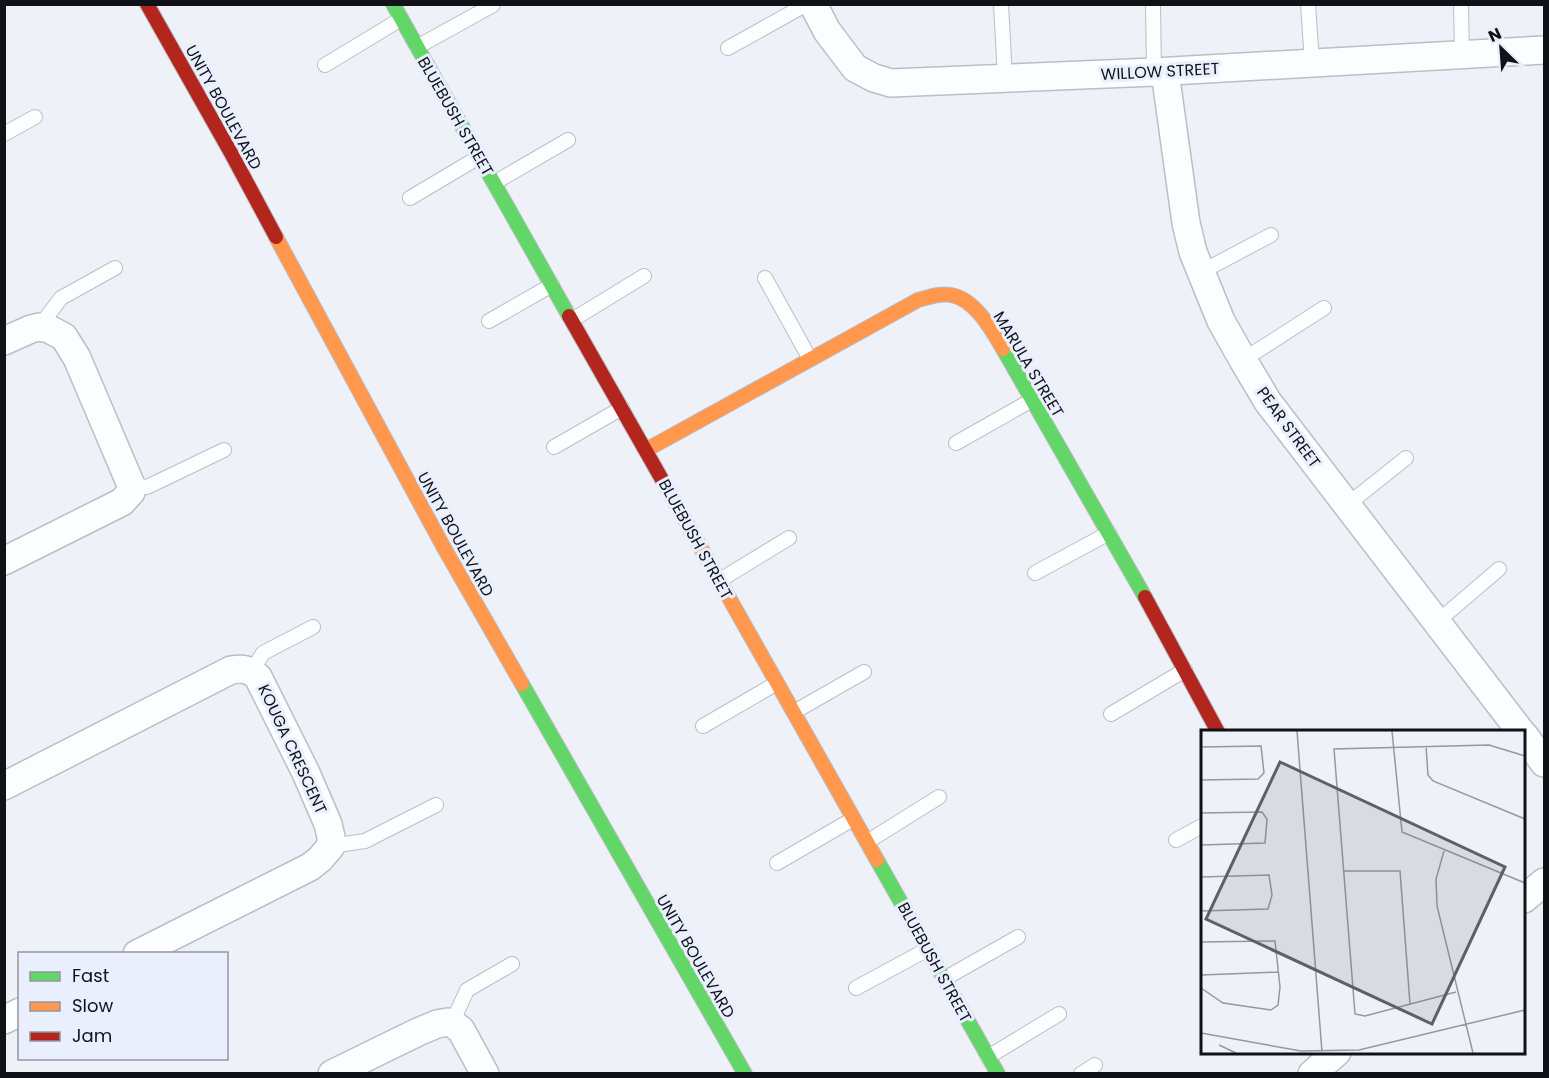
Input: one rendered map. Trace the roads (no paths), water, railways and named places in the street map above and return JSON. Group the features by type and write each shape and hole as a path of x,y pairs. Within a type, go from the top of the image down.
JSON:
{"street":[{"name":"UNITY BOULEVARD","path":"147,4 231,153 449,557 745,1074"},
{"name":"BLUEBUSH STREET","path":"393,4 997,1073"},
{"name":"WILLOW STREET","path":"813,4 828,31 855,68 874,78 891,83 1160,72 1545,50"},
{"name":"PEAR STREET","path":"1160,72 1193,252 1221,321 1268,402 1523,730"},
{"name":"MARULA STREET","path":"646,450 918,300 950,294 964,298 988,324 1108,533 1217,730"},
{"path":"4,341 39,327 49,329 64,337 82,369 131,485 131,492 123,502 4,561"},
{"name":"KOUGA CRESCENT","path":"4,786 231,670 245,668 252,671 262,683 322,807 331,837 331,846"},
{"path":"141,952 310,867 331,846"},
{"path":"1525,898 1545,882"},
{"path":"4,1020 18,1013"},
{"path":"332,1074 441,1023 452,1023 461,1030 485,1074"},
{"path":"1312,1074 1336,1054"}],"lane":[{"path":"728,48 807,4"},
{"path":"1001,4 1005,79"},
{"path":"1153,4 1160,72"},
{"path":"1308,4 1311,63"},
{"path":"1461,4 1462,55"},
{"path":"417,47 493,5"},
{"path":"325,65 401,18"},
{"path":"4,134 35,117"},
{"path":"494,183 568,140"},
{"path":"410,198 480,157"},
{"path":"1201,272 1271,235"},
{"path":"39,327 61,298 115,268"},
{"path":"572,320 644,276"},
{"path":"765,278 810,359"},
{"path":"489,321 552,285"},
{"path":"1243,360 1324,308"},
{"path":"956,443 1032,400"},
{"path":"554,447 622,408"},
{"path":"131,485 147,487 224,450"},
{"path":"1347,505 1406,458"},
{"path":"1035,573 1108,533"},
{"path":"720,580 789,538"},
{"path":"1437,622 1499,569"},
{"path":"252,671 263,653 313,627"},
{"path":"1111,714 1185,670"},
{"path":"794,712 864,672"},
{"path":"703,726 777,683"},
{"path":"867,842 939,797"},
{"path":"331,846 364,841 436,805"},
{"path":"777,863 854,819"},
{"path":"1176,840 1201,827"},
{"path":"944,979 1018,937"},
{"path":"856,988 928,949"},
{"path":"452,1023 467,990 512,964"},
{"path":"988,1057 1059,1014"},
{"path":"1081,1074 1095,1065"}]}
